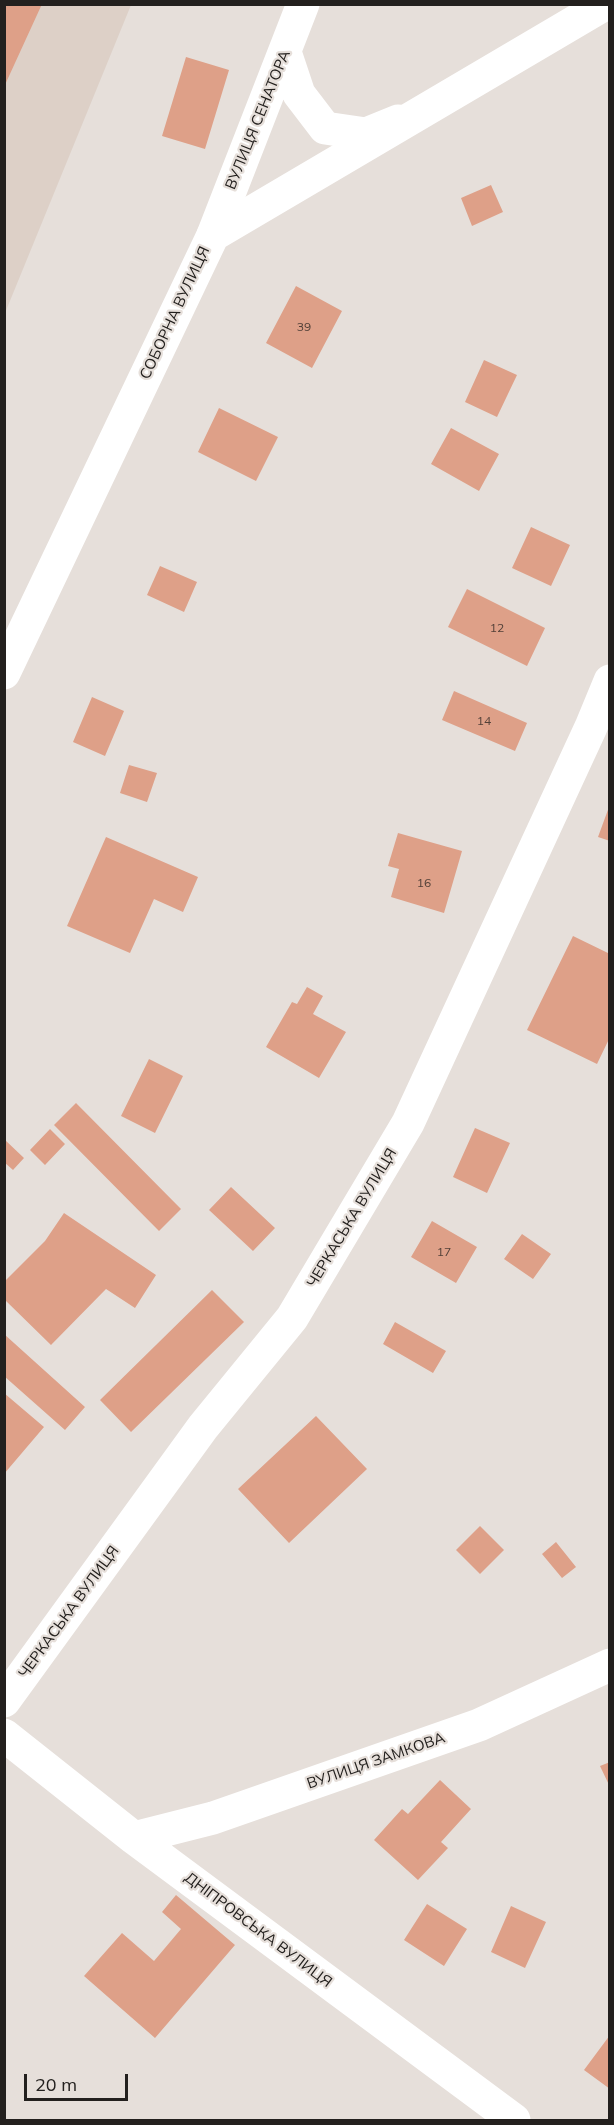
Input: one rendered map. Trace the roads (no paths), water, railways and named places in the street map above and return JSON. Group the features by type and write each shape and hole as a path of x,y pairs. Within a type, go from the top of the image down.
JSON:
{"street":[{"name":"ВУЛИЦЯ СЕНАТОРА","path":"213,235 303,4"},
{"name":"СОБОРНА ВУЛИЦЯ","path":"4,673 213,235 605,4"},
{"path":"285,52 299,94 325,129 366,134 428,109"},
{"name":"ЧЕРКАСЬКА ВУЛИЦЯ","path":"4,1701 203,1427 298,1308 408,1123 600,731 609,681"},
{"name":"ВУЛИЦЯ ЗАМКОВА","path":"134,1838 213,1818 479,1725 609,1665"},
{"name":"ДНІПРОВСЬКА ВУЛИЦЯ","path":"4,1736 134,1838 514,2121"}]}
